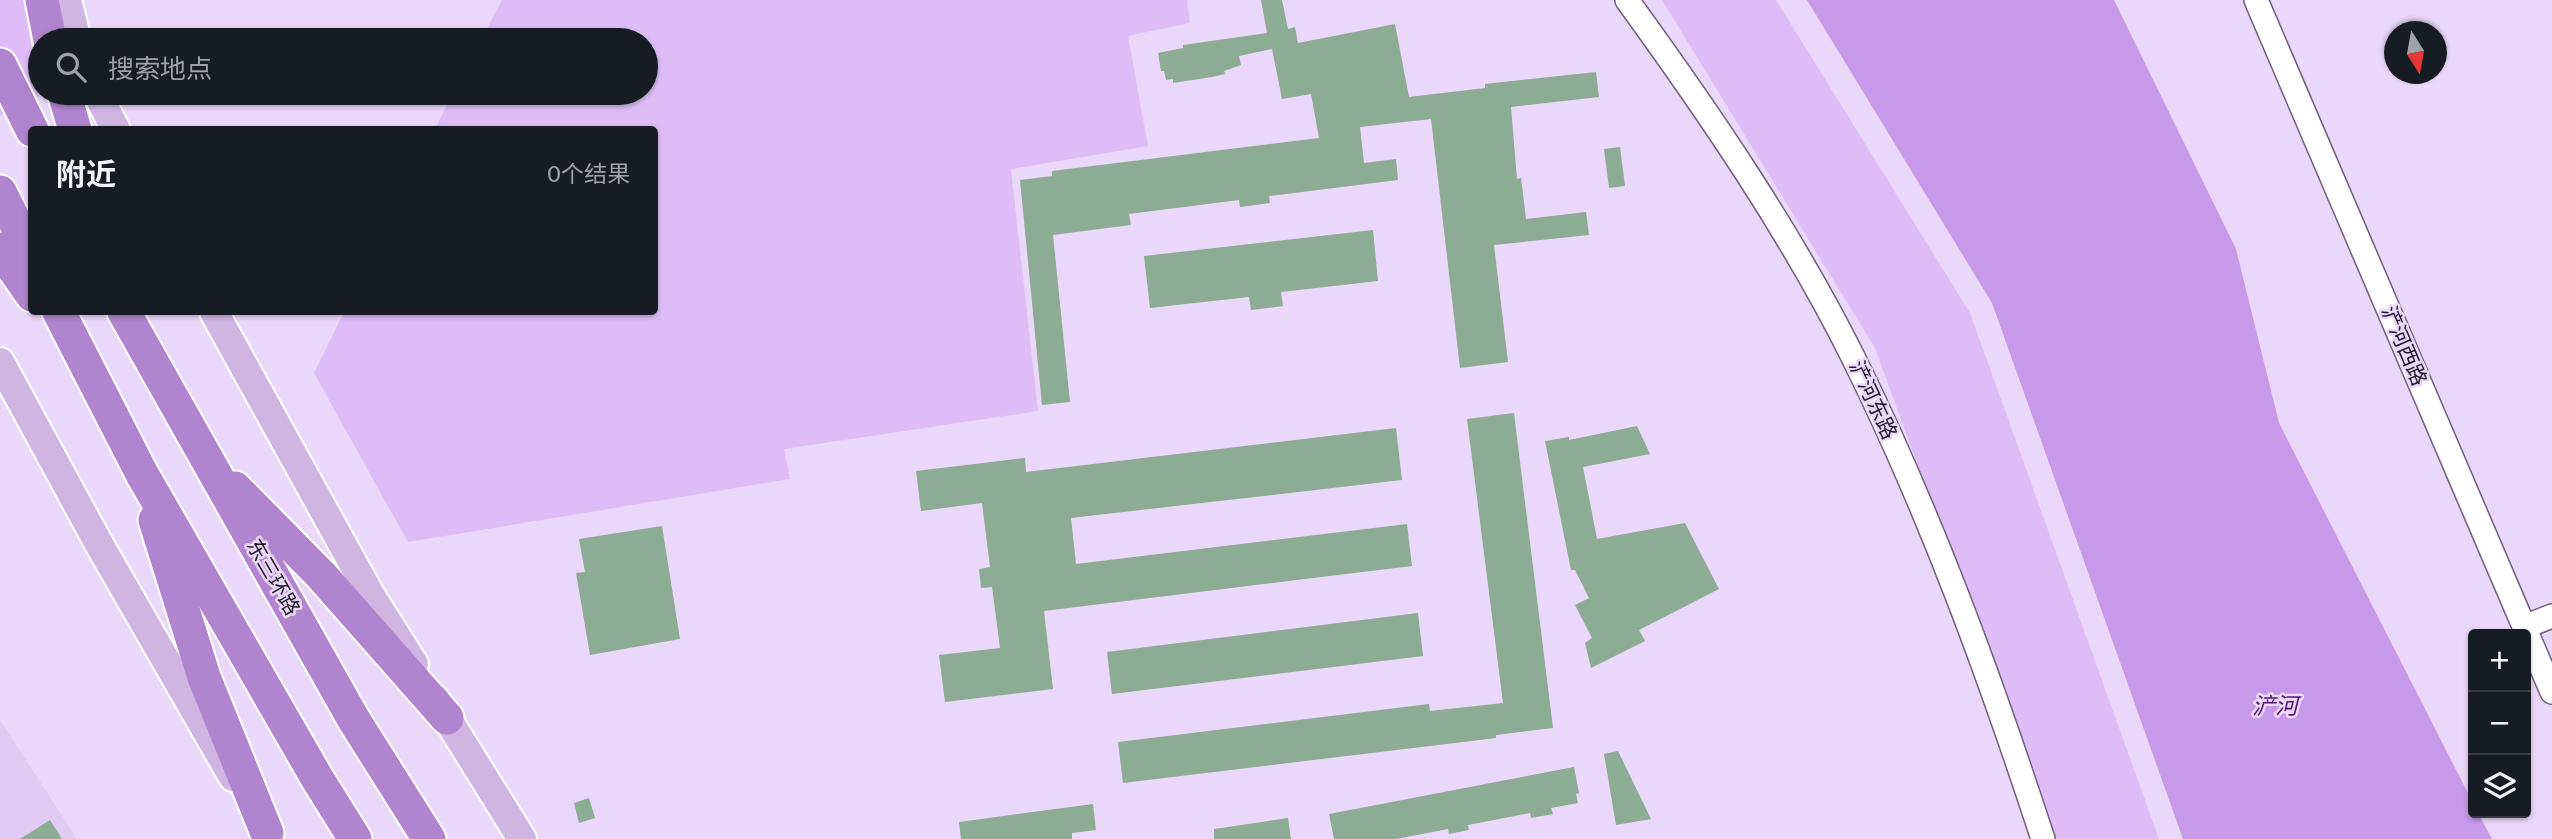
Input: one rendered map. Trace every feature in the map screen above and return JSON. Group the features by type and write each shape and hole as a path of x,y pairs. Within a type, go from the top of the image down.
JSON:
{"highway":[{"path":"42,0 48,28"},
{"path":"6,76 30,126"},
{"path":"68,105 74,126"},
{"path":"0,192 28,248"},
{"path":"0,249 28,289"},
{"path":"45,315 97,389"},
{"path":"60,315 142,474 355,839"},
{"name":"东三环路","path":"126,315 354,720 429,839"},
{"path":"137,315 156,367"},
{"path":"212,465 321,575 447,718"},
{"path":"142,474 204,677 268,836"}],"main road":[{"path":"67,0 75,28"},
{"path":"103,105 114,126"},
{"path":"216,315 371,596 522,839"},
{"path":"0,362 194,713 268,836"}],"street":[{"name":"浐河东路","path":"1627,0 1685,81 1758,192 1800,261 1852,356 1945,562 2043,839"},
{"name":"浐河西路","path":"2256,0 2552,692"},
{"path":"2524,627 2552,616"}],"shaded area":[{"path":"0,0 24,0 28,28 28,102 0,116"},
{"path":"502,0 1187,0 1190,23 1128,36 1148,146 1011,169 1038,411 784,449 790,479 408,542 314,373 343,315 658,315 658,126 436,126 447,105 658,105 658,28 487,28"},
{"path":"1662,0 1776,0 1970,313 2159,839 2054,839 1875,348"},
{"path":"0,720 77,839 0,839"}],"water":[{"name":"浐河","path":"1807,0 2114,0 2236,249 2279,423 2468,793 2468,818 2481,818 2492,839 2183,839 1992,303"}],"building":[{"path":"1261,0 1282,0 1288,29 1295,27 1298,43 1395,24 1409,97 1485,88 1485,84 1596,72 1599,97 1511,107 1517,179 1521,178 1526,219 1586,212 1589,235 1494,245 1508,362 1460,368 1431,119 1360,127 1364,163 1396,159 1398,180 1269,196 1270,203 1240,207 1239,200 1129,214 1131,225 1053,235 1070,402 1042,405 1020,180 1052,176 1052,171 1319,138 1311,94 1282,99 1272,49 1239,56 1241,65 1224,71 1225,74 1212,77 1173,83 1173,79 1166,80 1164,71 1161,71 1158,53 1183,48 1183,45 1267,33"},
{"path":"1620,147 1625,186 1609,188 1604,149"},
{"path":"1373,230 1378,281 1281,292 1283,306 1251,310 1249,297 1150,308 1144,256"},
{"path":"1514,413 1553,728 1496,735 1496,738 1123,783 1118,742 1429,704 1430,711 1503,703 1467,419"},
{"path":"1637,426 1650,454 1583,467 1597,539 1685,523 1719,589 1639,630 1645,641 1591,668 1585,643 1592,638 1575,605 1589,598 1575,570 1571,570 1545,441 1569,437 1569,440"},
{"path":"1396,428 1402,480 1071,518 1076,564 1407,524 1412,566 1044,611 1053,689 945,702 939,655 1000,648 992,587 981,588 979,569 990,567 982,503 921,511 916,471 1025,458 1026,472"},
{"path":"662,526 680,639 590,655 576,573 585,572 579,539"},
{"path":"1418,613 1423,656 1112,694 1107,652"},
{"path":"1618,751 1651,819 1616,825 1604,754"},
{"path":"1574,767 1578,803 1551,808 1553,814 1531,818 1530,813 1468,825 1469,830 1449,834 1448,829 1396,839 1334,839 1329,814"},
{"path":"589,798 595,818 579,823 574,803"},
{"path":"1093,804 1096,830 1072,833 1072,839 961,839 959,822"},
{"path":"1288,818 1291,839 1214,839 1214,829"},
{"path":"50,820 62,839 20,839"}]}
